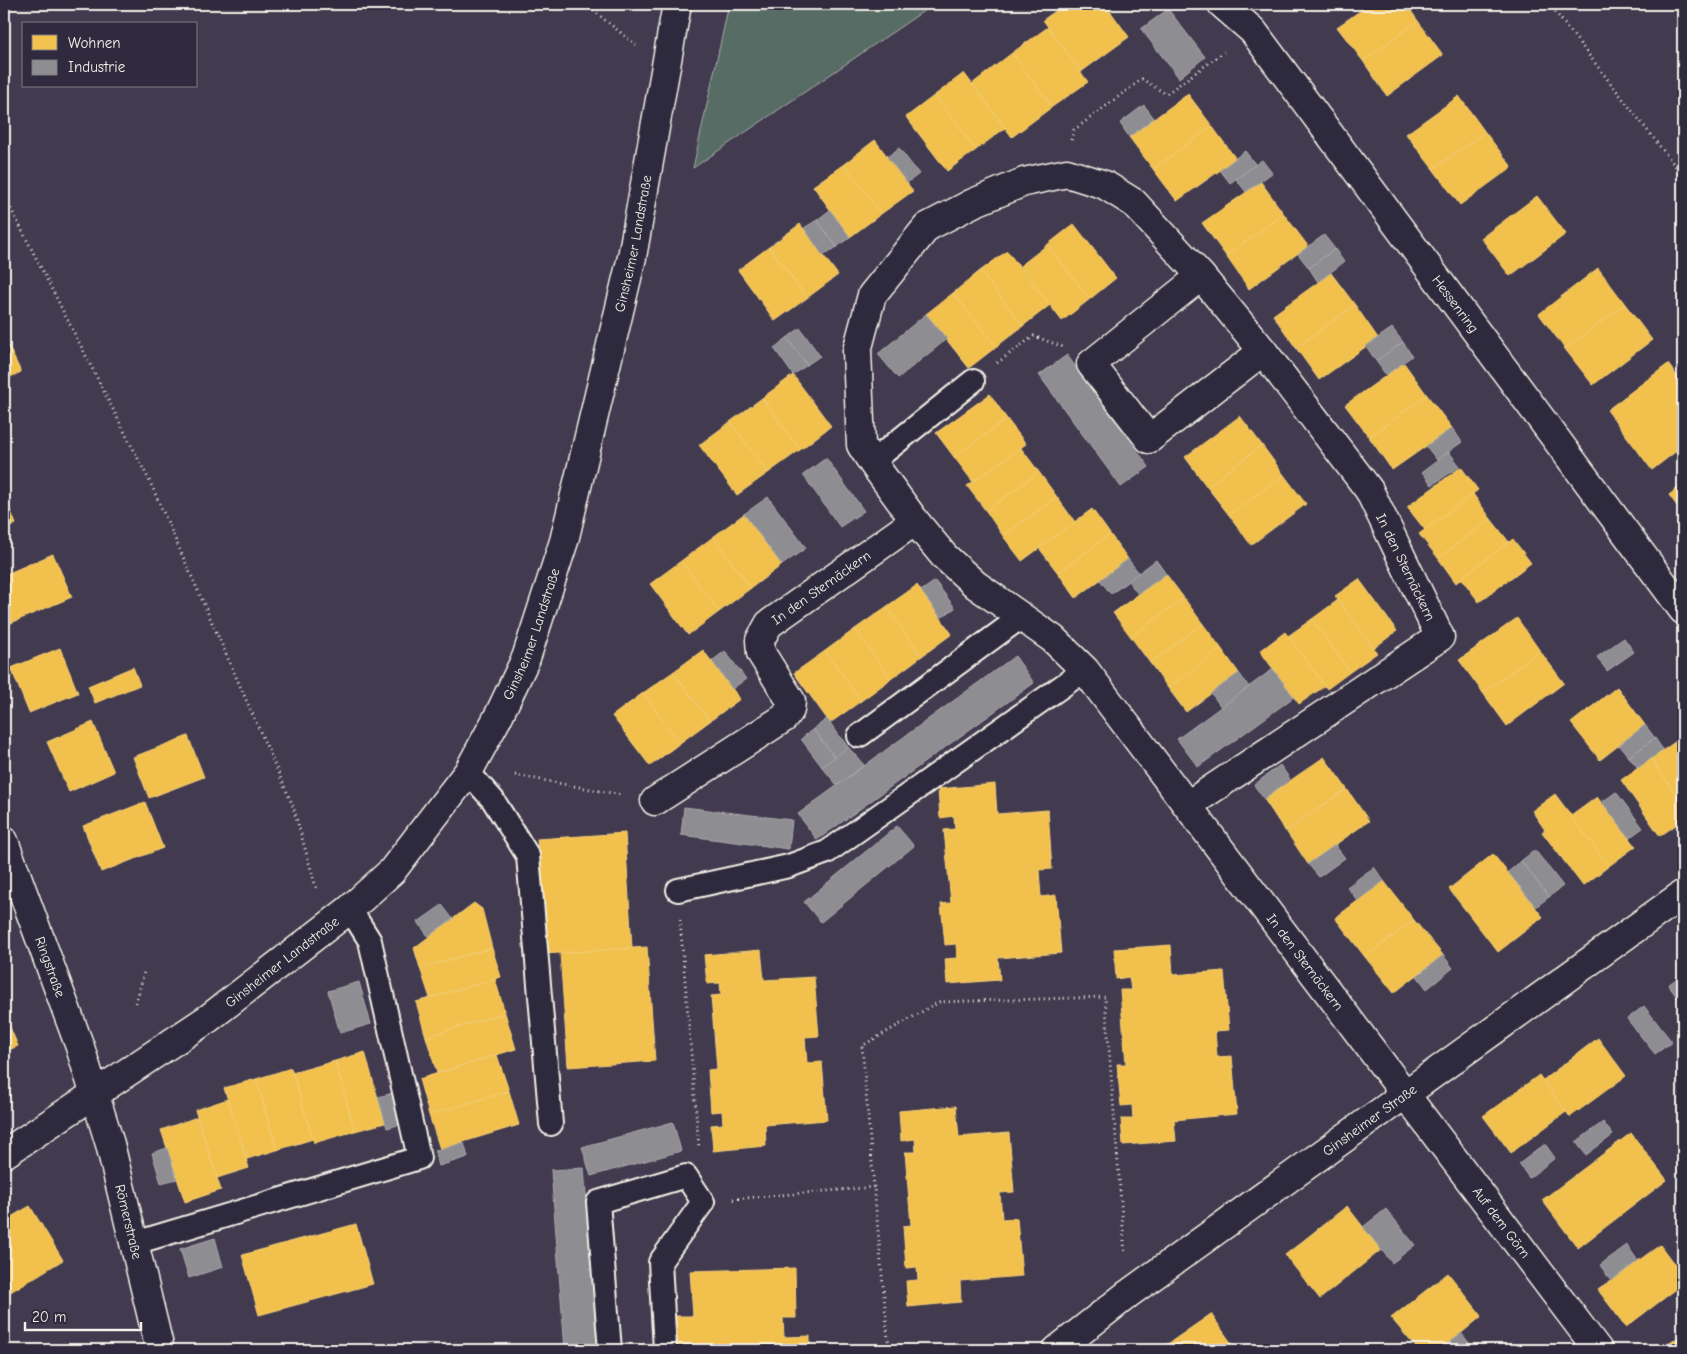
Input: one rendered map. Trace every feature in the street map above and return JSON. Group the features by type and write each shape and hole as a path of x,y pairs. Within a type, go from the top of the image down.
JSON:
{"street":[{"name":"Ginsheimer Landstraße","path":"4,1154 209,1018 350,909 392,871 468,772 498,717 526,658 564,540 632,257 677,4"},
{"name":"Hessenring","path":"1222,4 1253,31 1683,610"},
{"name":"In den Sternäckern","path":"1188,805 1440,637 1369,490 1263,351 1201,276 1134,203 1105,185 1067,173 1024,182 973,203 927,227 872,295 857,351 862,445 872,462 915,521 944,556 976,585 1053,639 1085,670 1404,1095"},
{"path":"1201,276 1091,364 1148,439 1263,351"},
{"name":"In den Sternäckern","path":"654,802 784,718 790,710 791,701 761,653 760,640 769,624 915,521"},
{"name":"Ringstraße","path":"4,841 74,1032 94,1093"},
{"name":"Ginsheimer Straße","path":"1057,1350 1128,1294 1683,894"},
{"name":"Römerstraße","path":"94,1093 110,1144 160,1350"},
{"name":"Auf dem Görn","path":"1404,1095 1598,1350"}],"lane":[{"path":"872,462 973,381"},
{"path":"860,736 1021,617"},
{"path":"678,890 789,866 827,852 1085,670"},
{"path":"468,772 493,800 528,856 551,1124"},
{"path":"135,1243 419,1158 370,941 350,909"},
{"path":"610,1350 598,1202 686,1176 703,1202 660,1262 665,1350"}],"path":[{"path":"585,4 665,70"},
{"path":"1549,4 1683,176"},
{"path":"1067,173 1068,152 1074,130 1100,109 1142,79 1166,94 1253,31"},
{"path":"4,195 158,500 293,806 327,927"},
{"path":"973,381 1034,336 1096,360"},
{"path":"507,774 654,802"},
{"path":"678,890 703,1202 874,1187"},
{"path":"136,1003 144,972"},
{"path":"889,1350 862,1046 939,1002 1105,996 1128,1294"}],"green space":[{"path":"729,4 934,4 693,168"}],"building: Wohnen":[{"path":"1065,4 1105,4 1129,37 1081,72 1043,20"},
{"path":"1370,4 1406,4 1418,21 1363,61 1337,27"},
{"path":"1418,21 1443,55 1387,96 1363,61"},
{"path":"1048,27 1088,82 1052,107 1012,53"},
{"path":"1012,53 1052,107 1012,137 972,84"},
{"path":"964,73 1005,128 976,150 935,95"},
{"path":"1188,94 1212,126 1153,169 1129,137"},
{"path":"935,95 976,150 947,171 906,117"},
{"path":"1459,96 1485,132 1433,169 1406,134"},
{"path":"1212,126 1236,159 1177,201 1153,169"},
{"path":"1485,132 1512,167 1460,205 1433,169"},
{"path":"875,140 913,191 881,214 844,164"},
{"path":"844,164 881,214 850,237 813,186"},
{"path":"1261,182 1284,214 1226,256 1202,223"},
{"path":"1537,196 1566,234 1510,276 1481,238"},
{"path":"1284,214 1308,246 1249,289 1226,256"},
{"path":"800,224 838,275 807,298 769,247"},
{"path":"1074,224 1116,278 1090,299 1047,245"},
{"path":"1047,245 1090,299 1062,321 1020,266"},
{"path":"769,247 807,298 775,321 738,270"},
{"path":"1007,251 1050,305 1023,326 980,271"},
{"path":"1598,268 1625,304 1565,349 1539,314"},
{"path":"980,271 1023,326 996,347 953,293"},
{"path":"1331,273 1355,305 1296,348 1273,315"},
{"path":"953,293 996,347 969,368 926,314"},
{"path":"1625,304 1652,340 1593,385 1565,349"},
{"path":"1355,305 1378,338 1319,380 1296,348"},
{"path":"8,345 21,372 4,380 4,348"},
{"path":"1404,363 1427,395 1369,437 1345,405"},
{"path":"1668,364 1683,384 1683,446 1652,470 1607,410"},
{"path":"793,375 831,426 800,450 762,398"},
{"path":"990,394 1007,419 954,457 936,433"},
{"path":"1427,395 1452,428 1392,470 1369,437"},
{"path":"762,398 800,450 768,473 730,422"},
{"path":"1240,416 1262,445 1207,487 1185,457"},
{"path":"1007,419 1026,444 973,482 954,457"},
{"path":"730,422 768,473 737,495 699,445"},
{"path":"1262,445 1284,475 1229,515 1207,487"},
{"path":"1021,448 1039,472 986,511 967,486"},
{"path":"1461,467 1478,490 1425,530 1407,507"},
{"path":"1039,472 1057,497 1003,536 986,511"},
{"path":"1284,475 1306,504 1251,545 1229,515"},
{"path":"1683,484 1683,514 1669,495"},
{"path":"1473,494 1491,519 1438,558 1419,534"},
{"path":"4,495 16,524 4,530"},
{"path":"1057,497 1075,522 1022,561 1003,536"},
{"path":"1092,509 1110,534 1058,573 1039,548"},
{"path":"744,514 782,565 751,588 713,537"},
{"path":"1491,519 1509,542 1456,583 1438,558"},
{"path":"1110,534 1128,559 1076,598 1058,573"},
{"path":"713,537 751,588 719,612 681,561"},
{"path":"1513,539 1531,563 1479,602 1461,578"},
{"path":"53,554 72,597 4,626 4,575"},
{"path":"681,561 719,612 688,635 650,584"},
{"path":"1166,574 1184,598 1131,637 1113,613"},
{"path":"1359,579 1397,631 1374,648 1335,596"},
{"path":"917,585 952,634 922,656 886,607"},
{"path":"1184,598 1203,624 1150,663 1131,637"},
{"path":"1338,600 1377,653 1350,672 1312,619"},
{"path":"886,607 922,656 891,679 855,629"},
{"path":"1517,618 1540,651 1483,693 1459,660"},
{"path":"1312,619 1350,672 1327,689 1288,636"},
{"path":"1203,624 1221,648 1168,688 1150,663"},
{"path":"855,629 891,679 861,701 825,651"},
{"path":"1285,632 1325,686 1299,704 1260,651"},
{"path":"60,648 78,693 29,713 11,668"},
{"path":"1221,648 1239,673 1186,712 1168,688"},
{"path":"703,650 740,699 710,721 673,672"},
{"path":"825,651 861,701 830,723 794,673"},
{"path":"1540,651 1564,683 1507,726 1483,693"},
{"path":"133,667 140,685 95,703 88,686"},
{"path":"673,672 710,721 680,743 643,693"},
{"path":"1617,687 1645,725 1600,760 1571,723"},
{"path":"643,693 680,743 650,766 612,716"},
{"path":"93,722 114,772 69,792 47,742"},
{"path":"188,736 204,777 149,798 133,757"},
{"path":"1679,739 1683,745 1683,804 1651,759"},
{"path":"1324,757 1347,789 1285,831 1264,799"},
{"path":"1651,759 1683,804 1683,820 1660,836 1621,780"},
{"path":"995,784 997,814 1048,810 1052,869 1039,870 1041,897 1056,895 1061,953 998,958 1000,980 947,984 945,959 957,958 956,944 945,945 941,904 951,903 944,830 955,829 954,816 940,818 938,789"},
{"path":"1347,789 1369,821 1308,864 1286,831"},
{"path":"1555,794 1609,866 1583,886 1542,832 1545,830 1532,811"},
{"path":"1597,797 1636,846 1609,866 1571,816"},
{"path":"145,802 163,848 101,872 83,826"},
{"path":"625,833 632,948 545,954 537,839"},
{"path":"1493,854 1543,917 1498,952 1449,889"},
{"path":"1384,881 1414,920 1365,957 1335,918"},
{"path":"474,903 482,909 492,948 420,968 414,948"},
{"path":"1414,920 1443,955 1394,993 1365,957"},
{"path":"1171,945 1173,975 1224,971 1229,1030 1215,1031 1217,1057 1232,1056 1237,1114 1174,1120 1176,1141 1123,1145 1121,1119 1133,1119 1132,1105 1121,1106 1117,1064 1126,1064 1120,990 1131,990 1129,977 1116,979 1114,949"},
{"path":"647,947 655,1061 568,1067 560,953"},
{"path":"492,948 501,977 430,998 420,968"},
{"path":"761,950 764,980 814,977 819,1036 805,1037 807,1063 822,1062 827,1120 765,1125 766,1146 713,1151 711,1125 723,1124 722,1111 711,1112 708,1070 717,1069 711,996 721,995 720,983 707,984 704,955"},
{"path":"495,979 505,1013 426,1037 416,1002"},
{"path":"4,1013 18,1046 4,1052"},
{"path":"505,1013 516,1049 437,1073 426,1037"},
{"path":"1598,1038 1626,1076 1570,1117 1543,1080"},
{"path":"365,1052 385,1123 355,1131 335,1061"},
{"path":"497,1055 509,1091 429,1115 419,1079"},
{"path":"335,1061 355,1131 314,1143 292,1073"},
{"path":"291,1068 313,1139 277,1150 256,1079"},
{"path":"1539,1075 1566,1112 1511,1153 1483,1116"},
{"path":"256,1079 277,1150 247,1159 224,1088"},
{"path":"509,1091 519,1125 440,1149 429,1115"},
{"path":"228,1099 249,1168 217,1178 195,1110"},
{"path":"956,1106 959,1137 1009,1133 1014,1192 1000,1193 1002,1219 1017,1218 1022,1276 960,1281 961,1302 908,1307 906,1281 918,1280 917,1267 906,1268 903,1226 911,1225 905,1152 916,1152 915,1139 901,1141 899,1111"},
{"path":"197,1117 221,1190 185,1202 161,1130"},
{"path":"1631,1133 1667,1180 1578,1248 1542,1200"},
{"path":"30,1206 63,1260 4,1296 4,1221"},
{"path":"1347,1206 1381,1250 1320,1299 1285,1255"},
{"path":"356,1224 373,1284 259,1315 242,1255"},
{"path":"1660,1245 1683,1276 1683,1284 1626,1327 1598,1290"},
{"path":"795,1268 796,1318 783,1318 784,1337 810,1336 810,1350 678,1350 676,1316 693,1316 690,1271"},
{"path":"1448,1273 1482,1316 1441,1350 1418,1350 1391,1318"},
{"path":"1211,1314 1236,1350 1159,1350"},
{"path":"1683,1334 1683,1350 1660,1350"}],"building: Industrie":[{"path":"1168,9 1205,57 1179,78 1141,29"},
{"path":"1144,105 1154,118 1129,137 1120,123"},
{"path":"899,148 919,174 907,183 887,157"},
{"path":"1245,151 1256,165 1230,183 1220,170"},
{"path":"1262,160 1272,173 1246,192 1236,179"},
{"path":"830,210 850,237 837,247 817,220"},
{"path":"817,220 837,247 823,256 804,228"},
{"path":"1324,235 1335,249 1309,268 1298,254"},
{"path":"1335,249 1344,262 1318,282 1309,268"},
{"path":"926,314 947,339 898,378 878,354"},
{"path":"800,328 820,356 807,365 787,338"},
{"path":"1392,328 1403,342 1376,361 1366,346"},
{"path":"787,338 807,365 793,375 774,348"},
{"path":"1403,342 1412,356 1386,375 1376,361"},
{"path":"1067,355 1149,467 1121,487 1039,375"},
{"path":"1452,428 1462,442 1437,460 1426,446"},
{"path":"1449,452 1460,466 1432,485 1422,472"},
{"path":"826,458 864,511 840,527 803,475"},
{"path":"768,497 806,548 782,565 744,514"},
{"path":"1128,559 1139,573 1111,594 1100,580"},
{"path":"1156,560 1166,574 1138,594 1128,581"},
{"path":"935,581 955,608 941,618 921,591"},
{"path":"1624,638 1634,652 1607,671 1597,657"},
{"path":"725,651 746,679 732,689 712,661"},
{"path":"1015,656 1034,683 817,840 798,814"},
{"path":"1273,669 1294,697 1198,767 1177,739"},
{"path":"1239,673 1249,687 1221,707 1211,693"},
{"path":"827,719 848,747 835,758 813,729"},
{"path":"1645,725 1655,738 1629,757 1619,745"},
{"path":"813,729 835,758 822,767 801,739"},
{"path":"1655,738 1663,750 1638,768 1629,757"},
{"path":"848,747 864,765 837,785 822,767"},
{"path":"1280,765 1290,779 1264,799 1254,785"},
{"path":"1616,792 1643,828 1629,838 1602,802"},
{"path":"684,807 792,820 789,849 681,835"},
{"path":"897,826 914,846 821,922 804,902"},
{"path":"1335,845 1345,858 1319,877 1308,864"},
{"path":"1535,850 1563,886 1549,897 1521,861"},
{"path":"1521,861 1549,897 1536,907 1508,872"},
{"path":"1374,867 1384,881 1358,901 1347,887"},
{"path":"442,905 453,919 428,936 418,922"},
{"path":"1443,955 1453,968 1427,989 1417,976"},
{"path":"1683,974 1683,1005 1668,985"},
{"path":"359,982 371,1024 340,1033 328,991"},
{"path":"1644,1006 1672,1042 1655,1054 1627,1019"},
{"path":"393,1093 402,1124 387,1128 378,1097"},
{"path":"673,1122 681,1151 591,1176 582,1147"},
{"path":"1603,1122 1613,1135 1586,1155 1576,1142"},
{"path":"464,1143 468,1157 439,1166 435,1151"},
{"path":"1545,1144 1555,1158 1529,1178 1519,1164"},
{"path":"167,1148 177,1179 161,1183 152,1153"},
{"path":"584,1168 598,1350 565,1350 551,1170"},
{"path":"1386,1209 1415,1245 1392,1263 1363,1227"},
{"path":"215,1238 223,1267 189,1278 180,1249"},
{"path":"1627,1245 1638,1261 1611,1281 1600,1265"},
{"path":"1461,1333 1474,1349 1441,1350"}]}
